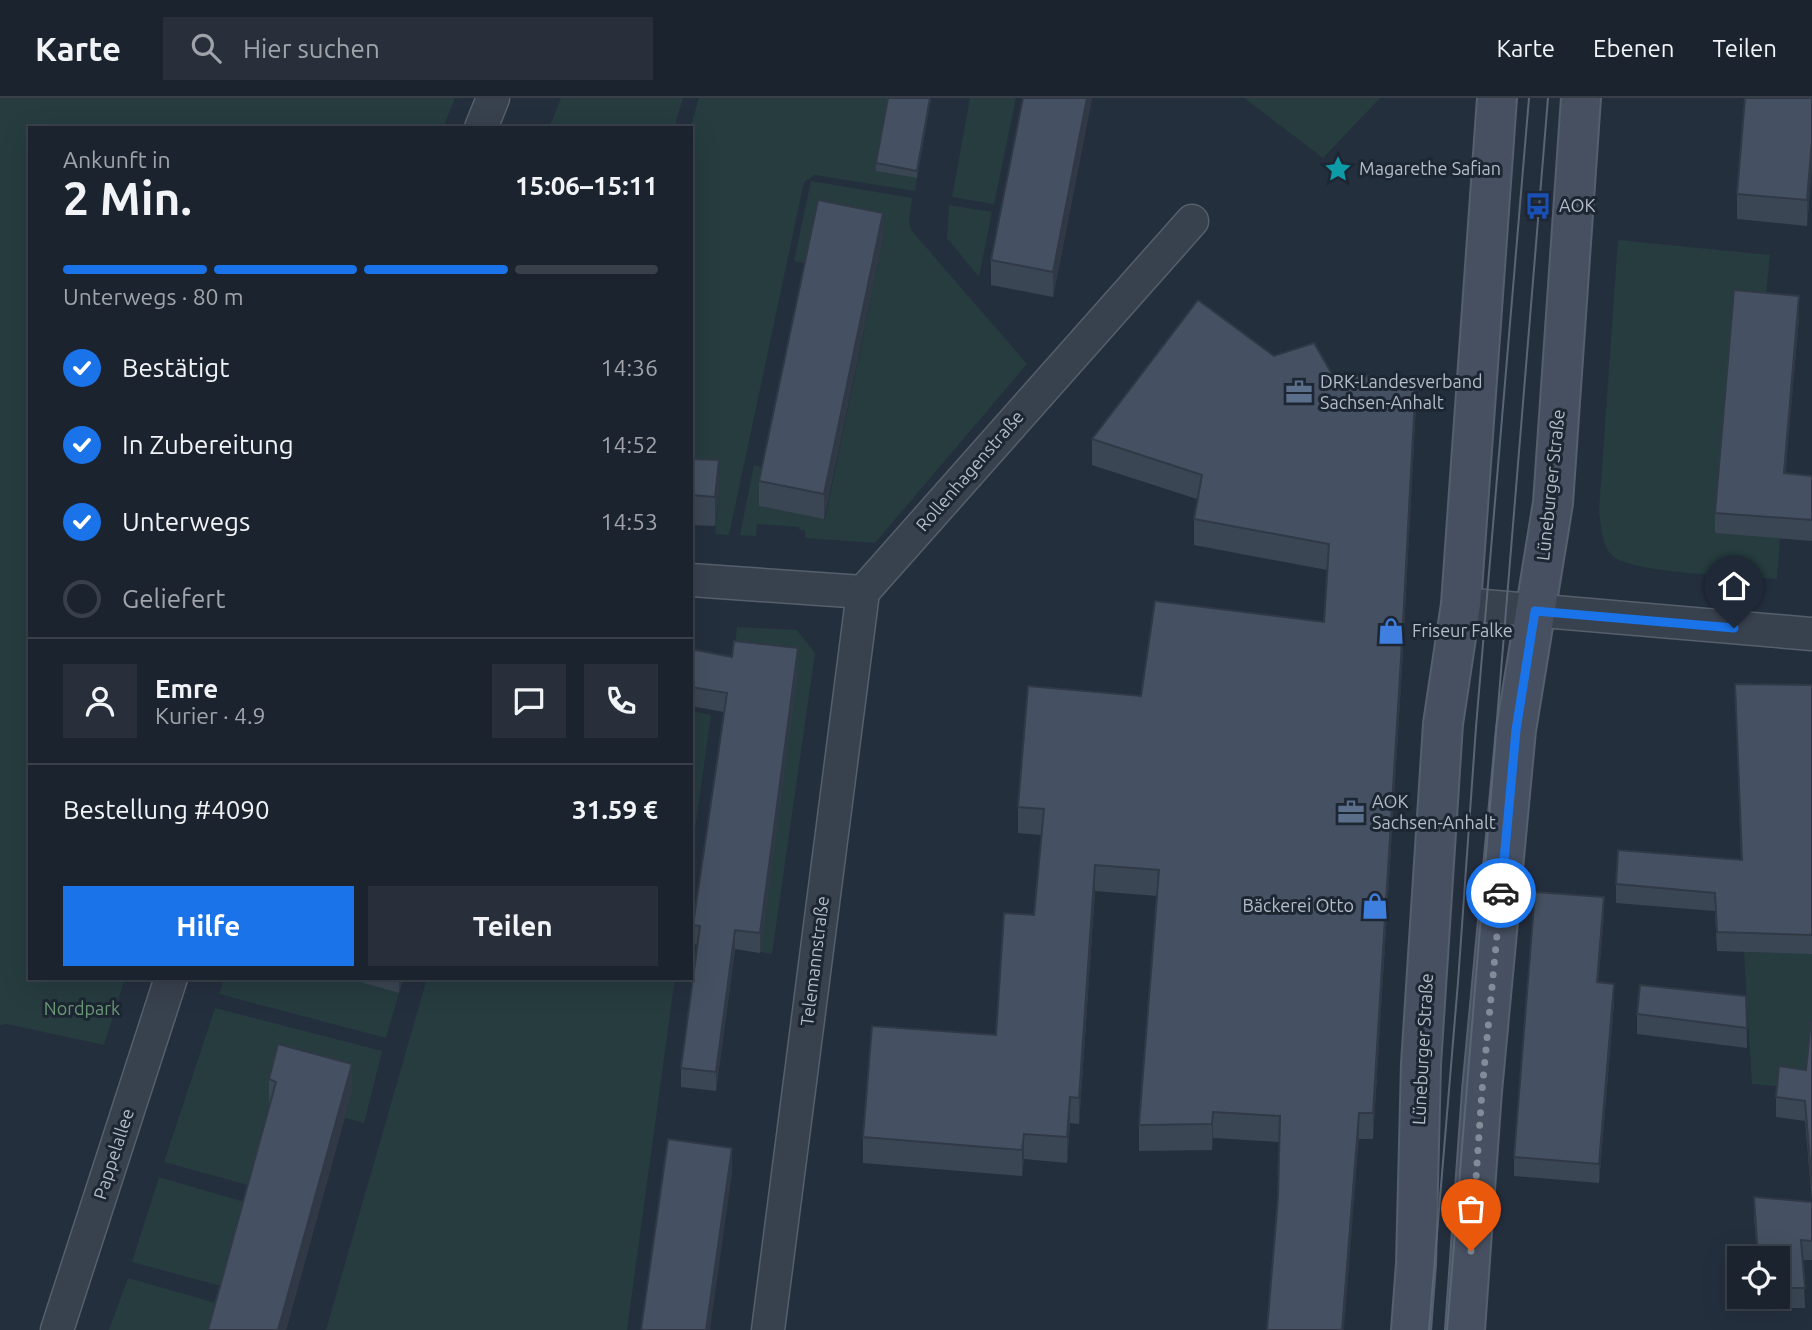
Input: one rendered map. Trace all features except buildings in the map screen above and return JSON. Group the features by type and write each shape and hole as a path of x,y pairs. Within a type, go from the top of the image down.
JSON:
{"main road":[{"name":"Lüneburger Straße","path":"1411,1330 1416,1264 1421,1064 1443,724 1461,604 1497,98"},
{"name":"Lüneburger Straße","path":"1465,1330 1482,1091 1516,730 1553,503 1581,98"}],"street":[{"path":"482,126 493,98"},
{"name":"Rollenhagenstraße","path":"863,593 1192,221"},
{"path":"693,580 863,593"},
{"name":"Telemannstraße","path":"768,1330 863,593"},
{"path":"1461,604 1812,634"},
{"name":"Pappelallee","path":"57,1330 170,980"}],"green space":[{"name":"Nordpark","path":"0,98 455,98 444,126 28,126 28,980 124,980 104,1045 7,1024 0,1025"},
{"path":"561,98 683,98 675,126 550,125"},
{"path":"699,98 889,98 876,170 917,178 915,191 815,175 804,182 729,535 715,534 719,490 693,488 693,126 691,126"},
{"path":"970,98 1016,98 994,204 952,197"},
{"path":"1244,98 1380,98 1323,158"},
{"path":"811,181 912,198 909,223 912,231 1027,364 875,543 805,538 805,531 799,527 757,524 756,536 740,535 754,465 767,469 759,506 825,519 883,239 809,264 794,261"},
{"path":"949,205 992,212 979,277 947,238"},
{"path":"1618,240 1770,255 1764,313 1780,538 1777,579 1642,567 1613,556 1606,547 1599,511"},
{"path":"737,627 797,630 815,653 772,954 760,952 734,660"},
{"path":"693,711 711,715 693,845"},
{"path":"1812,776 1812,1041 1806,1089 1752,1084 1744,952 1782,953"},
{"path":"223,980 353,980 399,993 386,1038 219,994"},
{"path":"426,980 675,980 627,1330 326,1330"},
{"path":"215,1008 382,1051 364,1123 345,1118 352,1091 276,1109 255,1187 164,1162"},
{"path":"159,1177 251,1204 228,1288 132,1262"},
{"path":"128,1278 223,1305 216,1330 109,1330"}],"tram line":[{"path":"1429,1330 1529,98"},
{"path":"1447,1330 1548,98"}],"way so far":[{"path":"1471,1251 1482,1091 1501,893"}],"place":[{"name":"Magarethe Safian","path":"1338,169"},
{"name":"AOK","path":"1538,206"},
{"name":"DRK-Landesverband Sachsen-Anhalt","path":"1299,392"},
{"name":"Friseur Falke","path":"1391,631"},
{"name":"AOK Sachsen-Anhalt","path":"1351,812"},
{"name":"Bäckerei Otto","path":"1375,906"}],"route":[{"path":"1501,893 1516,730 1535,611 1734,628"}]}
